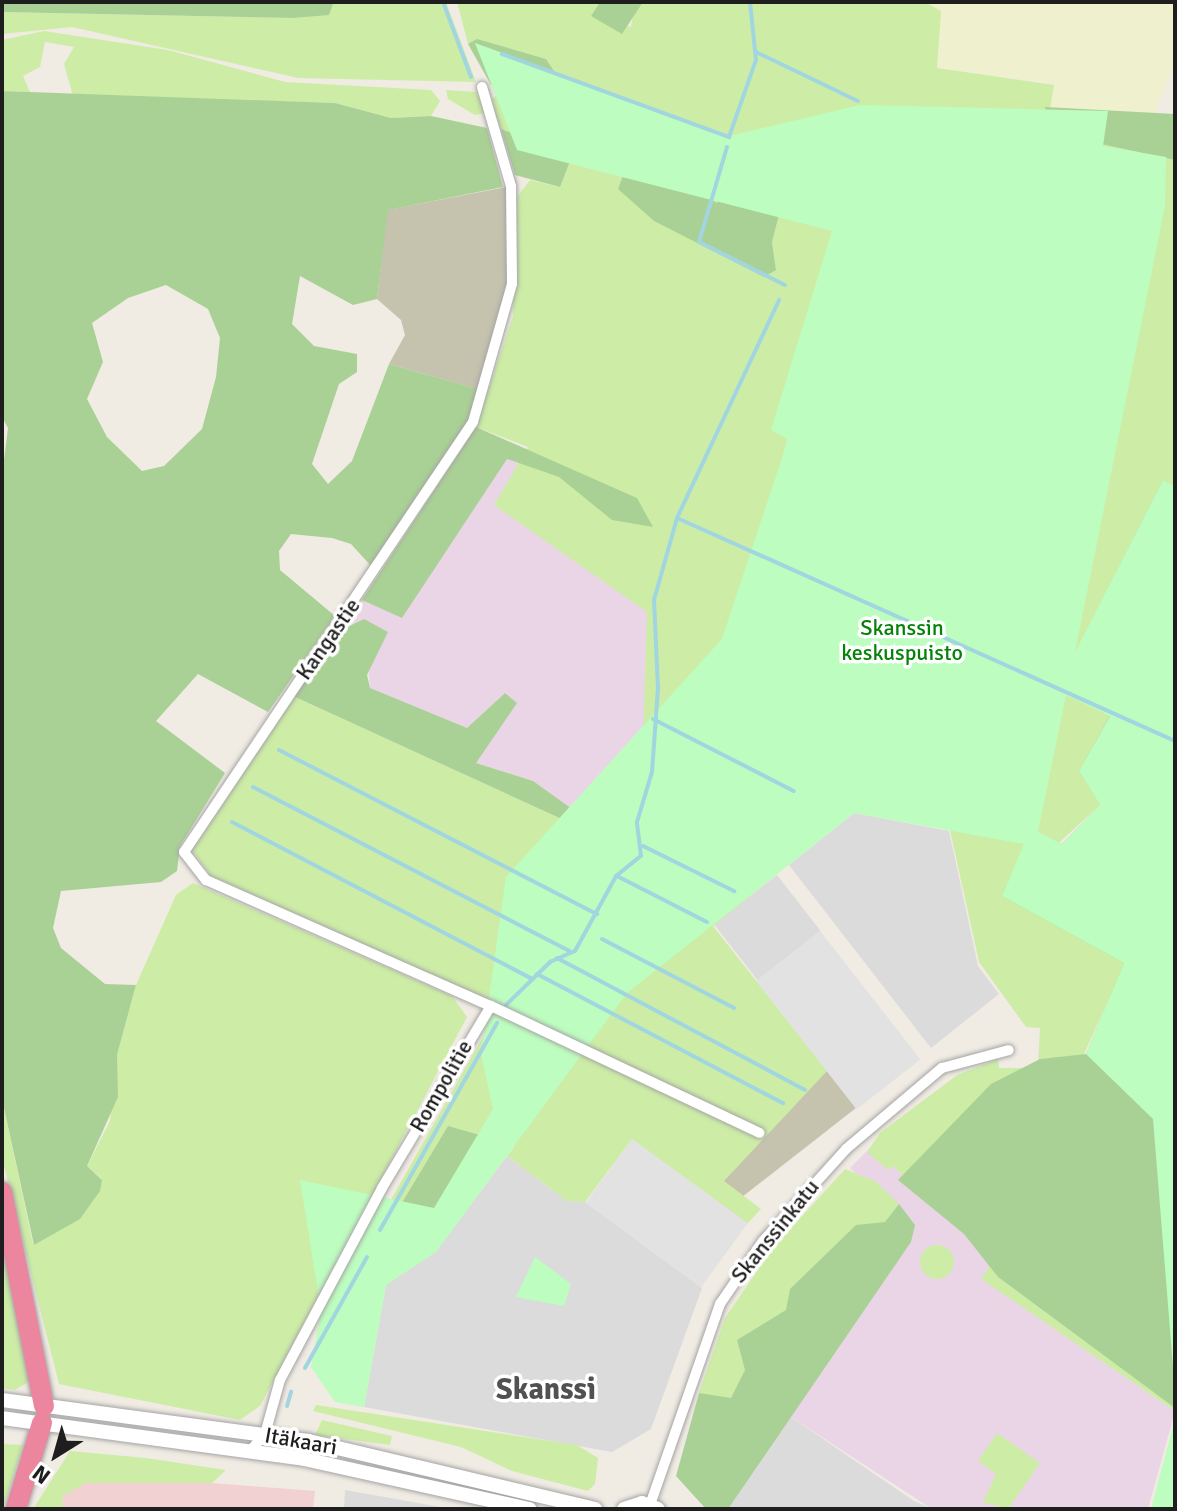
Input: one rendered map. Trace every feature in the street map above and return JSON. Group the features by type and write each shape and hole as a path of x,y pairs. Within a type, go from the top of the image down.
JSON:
{"highway":[{"path":"2,1192 43,1414 16,1509"}],"street":[{"name":"Kangastie","path":"482,87 511,186 512,284 473,422 184,852 206,880 491,1006"},
{"path":"491,1006 760,1133"},
{"name":"Rompolitie","path":"265,1434 280,1380 491,1006"},
{"name":"Skanssinkatu","path":"654,1507 720,1304 763,1241 846,1149 942,1068 1009,1050"},
{"name":"Itäkaari","path":"2,1400 43,1414 275,1454 530,1509"},
{"name":"Itäkaari","path":"2,1418 43,1414 265,1434 595,1509"},
{"path":"251,1450 265,1434 275,1454"},
{"path":"624,1509 654,1507"}],"shaded area":[{"path":"511,186 512,284 484,391 389,364 405,335 401,320 377,299 387,210"},
{"path":"507,458 653,527 642,772 590,832 533,781 476,763 505,693 467,728 389,701 370,688 364,619 347,627 362,600 402,617"},
{"path":"854,813 949,831 978,966 999,994 931,1048 789,865"},
{"path":"777,875 821,931 758,980 714,924"},
{"path":"820,931 920,1059 857,1109 756,981"},
{"path":"827,1071 856,1108 737,1201 708,1164"},
{"path":"632,1139 748,1223 701,1287 586,1203"},
{"path":"872,1146 993,1261 982,1279 1175,1411 1148,1509 932,1509 785,1413 912,1226 850,1168"},
{"path":"507,1156 567,1201 585,1202 702,1288 651,1429 612,1452 364,1407 386,1285 436,1251"},
{"path":"785,1413 914,1501 932,1509 720,1509"},
{"path":"86,1483 212,1483 315,1491 313,1509 63,1509 62,1496"},
{"path":"345,1490 452,1509 344,1509"}],"green space":[{"path":"2,2 333,4 329,15 292,18 2,12"},
{"path":"330,2 446,2 476,82 298,78 72,27 2,34 2,12 292,18"},
{"path":"457,2 600,2 591,16 631,27 634,7 643,2 925,2 941,11 937,68 1054,85 1048,120 736,139 546,79 554,71 546,59 468,44"},
{"path":"600,2 643,2 622,34 591,16"},
{"path":"924,2 1175,2 1175,62 1155,113 1045,107 1053,84 937,68 941,12"},
{"path":"44,31 168,50 285,82 431,90 440,101 431,116 391,118 335,103 73,96 64,64 74,47 45,42 40,67 23,76 30,92 2,91 2,40"},
{"path":"477,39 546,59 554,71 529,91 491,85 468,44"},
{"name":"Skanssin keskuspuisto","path":"475,43 729,136 860,105 1108,111 1103,146 1166,157 1165,206 1075,652 1163,480 1175,486 1175,1392 1153,1119 1086,1054 1124,963 1002,896 1024,844 854,813 627,993 436,1252 386,1285 364,1407 335,1402 311,1367 321,1310 300,1180 434,1208 493,1109 481,1054 506,877 722,639 783,455 787,439 771,430 832,231 517,150","holes":["1066,695 1110,716 1079,771 1100,805 1062,844 1038,832"]},
{"path":"446,90 476,92 486,113 475,115 448,99"},
{"path":"2,91 335,103 391,118 431,116 487,128 503,187 388,210 377,299 353,305 300,276 292,324 314,346 357,354 357,372 339,384 312,464 328,484 352,461 389,364 481,390 467,425 372,567 351,544 332,538 291,534 279,551 280,570 335,616 268,712 198,674 156,721 225,773 180,846 177,871 161,882 61,891 53,928 61,948 105,984 136,985 117,1055 118,1097 87,1166 102,1180 100,1191 80,1219 34,1245 2,1099 2,476 8,428 2,417","holes":["166,285 208,309 220,338 216,377 202,429 164,466 142,471 107,437 87,399 103,362 92,323 128,298"]},
{"path":"500,92 700,142 1051,133 1175,160 1175,486 1163,480 1057,691 1110,715 1079,771 1100,805 1002,895 1125,963 1084,1054 1175,1411 981,1279 993,1261 893,1166 888,1170 867,1152 880,1133 957,1075 998,1059 999,1068 1038,1068 1040,1028 1026,1027 979,962 950,830 853,812 713,926 827,1071 724,1181 761,1209 747,1224 632,1139 585,1202 567,1201 507,1156 514,1147 371,1235 492,1021 493,1003 211,876 192,850 293,696 590,832 642,772 647,612 494,505 528,447 476,427 513,316 514,201 530,180 560,187 573,154 501,129 490,101","holes":["684,184 717,204 779,215 772,242 776,270 618,189"]},
{"path":"1045,107 1175,114 1175,160 1050,133"},
{"path":"501,129 573,154 560,187 515,175"},
{"path":"624,173 684,184 717,203 731,178 779,215 772,242 776,270 764,277 654,221 618,189"},
{"path":"476,427 637,498 653,527 612,520 559,477 507,459 402,618 362,600"},
{"path":"1163,480 1175,486 1175,1408 998,1277 964,1234 898,1180 991,1084 1040,1059 1086,1054 1124,963 1002,896 1031,830 1062,844 1100,805 1079,771 1110,715 1056,690"},
{"path":"364,619 388,632 367,675 370,688 467,728 505,693 517,703 476,763 533,781 579,814 590,832 293,696 347,627"},
{"path":"193,883 452,996 467,1017 260,1406 240,1420 59,1384 2,1158 2,1099 33,1244 80,1218 102,1179 87,1166 110,1121 117,1055 136,985 176,895"},
{"path":"448,1126 508,1143 437,1238 391,1221"},
{"path":"845,1169 875,1181 899,1204 720,1509 699,1393 725,1318 772,1249"},
{"path":"899,1204 915,1225 911,1242 728,1509 706,1509 676,1476 699,1393 731,1398 745,1370 737,1340 786,1310 790,1289 856,1225 885,1222"},
{"path":"2,1236 30,1381 15,1390 2,1388"},
{"path":"937,1245 949,1250 954,1262 949,1274 937,1279 925,1274 920,1262 925,1250"},
{"path":"535,1257 571,1284 564,1306 516,1297"},
{"path":"316,1405 577,1445 598,1458 595,1484 588,1491 512,1471 461,1447 313,1411"},
{"path":"1175,1419 1175,1509 1151,1509"},
{"path":"322,1420 392,1436 390,1445 315,1435"},
{"path":"997,1433 1040,1463 1008,1509 983,1502 996,1474 978,1461"},
{"path":"2,1444 23,1445 3,1509 2,1509"},
{"path":"70,1451 226,1470 212,1483 86,1483 62,1496 63,1509 33,1509"}],"waterway":[{"path":"443,2 471,77"},
{"path":"502,54 729,137 756,60 750,2"},
{"path":"756,52 858,101"},
{"path":"727,147 699,242 785,285"},
{"path":"506,1005 550,962 575,951 616,876 641,856 637,822 652,772 658,688 654,600 677,518 779,300"},
{"path":"677,518 1175,741"},
{"path":"653,719 794,791"},
{"path":"279,750 597,914"},
{"path":"253,787 570,951"},
{"path":"232,822 531,978"},
{"path":"643,846 734,891"},
{"path":"617,876 707,922"},
{"path":"602,939 734,1008"},
{"path":"557,958 805,1090"},
{"path":"537,974 783,1103"},
{"path":"380,1230 497,1023"},
{"path":"305,1368 367,1257"},
{"path":"287,1406 291,1392"}],"district":[{"name":"Skanssi","path":"546,1390"}]}
